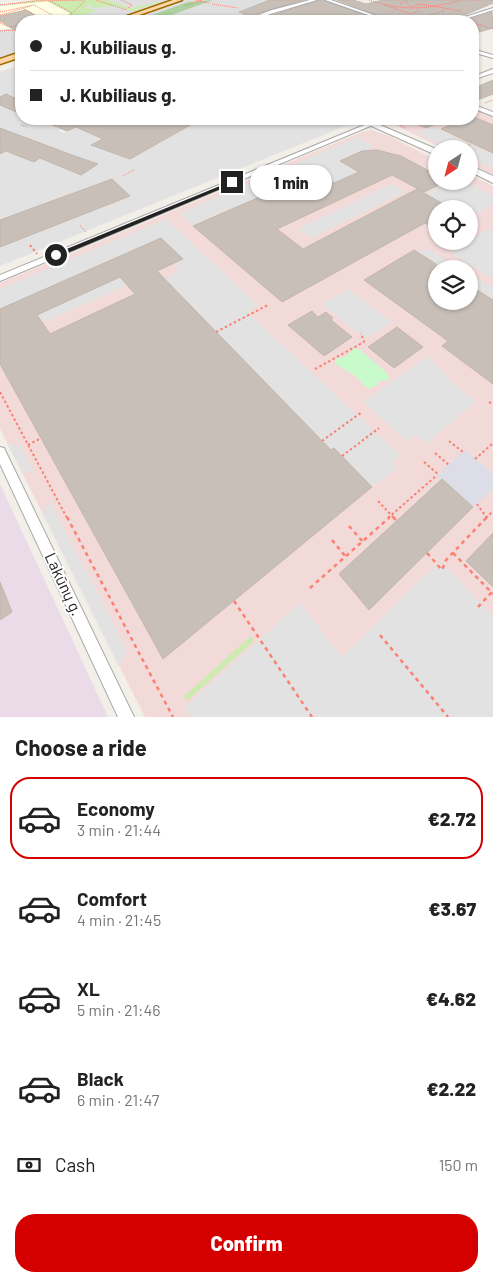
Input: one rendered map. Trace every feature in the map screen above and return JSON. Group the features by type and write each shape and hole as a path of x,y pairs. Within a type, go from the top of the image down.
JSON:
{"main road":[{"path":"131,15 180,0"},
{"path":"132,15 136,13"},
{"path":"0,62 15,56"}],"street":[{"path":"261,15 315,0"},
{"path":"327,0 371,15"},
{"path":"474,15 493,9"},
{"path":"479,52 493,57"},
{"path":"479,76 493,71"},
{"path":"479,109 493,114"},
{"path":"0,278 372,125"},
{"path":"376,125 428,148"},
{"path":"478,172 493,180"},
{"name":"Lakūnų g.","path":"0,452 126,717"}],"path":[{"path":"0,5 48,0 85,0"},
{"path":"48,0 72,13 85,0"},
{"path":"96,0 136,13"},
{"path":"100,1 105,0"},
{"path":"121,0 132,5 130,8"},
{"path":"196,0 208,3"},
{"path":"369,0 418,15"},
{"path":"411,14 462,0"},
{"path":"367,2 373,1"},
{"path":"398,5 408,1 411,7"},
{"path":"212,4 238,8"},
{"path":"411,7 420,4 435,10"},
{"path":"14,13 35,5"},
{"path":"0,12 35,5 52,15"},
{"path":"383,5 426,9"},
{"path":"443,6 450,6 450,9"},
{"path":"431,8 450,9 468,14"},
{"path":"24,9 35,15"},
{"path":"431,15 444,11 440,9"},
{"path":"0,15 26,10"},
{"path":"0,23 9,27 15,26"},
{"path":"479,24 493,29"},
{"path":"0,30 15,30"},
{"path":"21,126 27,127"},
{"path":"123,176 135,169"},
{"path":"80,226 87,234"},
{"path":"30,245 37,254"},
{"path":"216,332 268,305"},
{"path":"315,368 364,342 362,333"},
{"path":"0,392 173,717"},
{"path":"489,402 493,404"},
{"path":"322,441 362,412"},
{"path":"342,456 379,428"},
{"path":"28,445 41,438"},
{"path":"449,440 463,452"},
{"path":"475,459 492,444"},
{"path":"435,453 449,464"},
{"path":"310,588 437,475 424,462"},
{"path":"378,501 397,521"},
{"path":"477,504 493,518"},
{"path":"427,553 442,570 446,560 493,511"},
{"path":"349,526 363,542"},
{"path":"332,540 346,557"},
{"path":"453,553 492,593 478,607"},
{"path":"234,601 312,717"},
{"path":"380,635 448,717"}],"shaded area":[{"path":"36,0 179,0 134,15 15,15 15,53 0,59 0,5"},
{"path":"185,0 311,0 256,15 144,15"},
{"path":"47,1 70,13 68,15 15,15 15,28 0,30 0,6"},
{"path":"15,66 15,102 8,105 15,108 15,125 52,125 61,129 59,131 64,133 76,127 103,139 92,145 130,159 190,125 348,125 0,266 0,247 130,196 112,179 0,220 0,152 6,151 34,162 40,158 81,174 97,164 0,128 0,72"},
{"path":"479,110 493,116 493,175 478,168 478,140 428,141 395,125 479,125"},
{"path":"432,126 462,140 431,140 417,133"},
{"path":"372,130 389,136 428,156 428,190 478,190 478,178 493,186 493,717 145,717 0,429 0,283 362,132"},
{"path":"358,137 374,147 340,160 359,172 334,183 317,172 193,226 180,213"},
{"path":"478,147 493,154 493,169 478,162"},
{"path":"391,184 405,192 312,238 298,229"},
{"path":"478,188 493,196 493,204 478,213 478,200 436,200 423,193 428,190 478,190"},
{"path":"166,219 258,305 247,312 400,455 392,463 397,469 372,487 334,448 331,450 165,279 179,270 173,264 183,259 161,239 0,309 0,289"},
{"path":"489,229 493,231 493,279 478,270 478,260 462,260 449,252 452,250 478,250 478,235"},
{"path":"414,250 430,250 446,260 429,260"},
{"path":"120,277 127,285 43,323 37,315"},
{"path":"478,279 493,288 493,300 478,291"},
{"path":"348,289 392,322 365,339 322,304"},
{"path":"428,356 453,383 476,401 426,444 416,435 408,442 363,402"},
{"path":"7,443 20,445 35,473 22,472"},
{"path":"465,450 493,474 493,489 473,507 436,476"},
{"path":"0,484 108,717 0,717"},
{"path":"50,502 127,650 119,667 43,514"},
{"path":"440,561 493,616 493,717 191,717 185,707 300,603 342,657"}],"green space":[{"path":"36,0 108,0 130,8 166,0 134,11 114,6 94,8 89,5 85,7 96,11 82,15 68,15 70,13 47,1 0,6"},
{"path":"213,0 172,15 152,15 188,2"},
{"path":"354,348 360,350 388,374 389,380 379,381 376,386 368,389 355,376 336,364 335,359 345,357"},
{"path":"251,636 254,641 187,701 184,696"}],"building":[{"path":"270,0 303,0 252,15 239,12"},
{"path":"323,0 364,15 273,15"},
{"path":"337,0 353,0 366,4 383,0 493,0 493,3 465,15 377,15"},
{"path":"26,10 35,15 15,15 15,30 0,21 0,16"},
{"path":"492,12 493,28 479,32 479,16"},
{"path":"493,80 493,94 479,99 479,86"},
{"path":"6,94 15,98 15,111 0,105 0,97"},
{"path":"479,119 493,125 493,153 478,146 478,140 465,140 441,129 450,125 479,125"},
{"path":"52,125 190,125 130,159 91,145 103,139 76,127 67,131"},
{"path":"419,125 433,125 426,128"},
{"path":"0,128 98,164 81,175 40,158 34,162 6,151 0,154"},
{"path":"377,150 401,156 428,170 426,172 428,173 428,190 424,192 392,175 277,229 303,249 417,189 436,200 428,200 428,225 425,223 282,302 193,226 317,172 334,183 359,172 340,161 362,151"},
{"path":"112,179 130,196 0,247 0,220"},
{"path":"161,238 183,259 157,271 331,450 334,448 372,487 163,659 0,364 0,309","holes":["120,277 135,294 50,334 37,315"]},
{"path":"414,250 430,260 428,260 428,310 478,310 478,291 493,300 493,384 442,346 448,341 364,280"},
{"path":"312,311 318,317 326,312 333,318 331,320 352,337 324,356 288,325"},
{"path":"397,327 423,347 394,368 368,347"},
{"path":"442,479 473,507 369,610 339,574"},
{"path":"493,533 493,587 466,561"},
{"path":"0,582 12,612 0,620"}],"route":[{"path":"56,255 232,182"}]}
